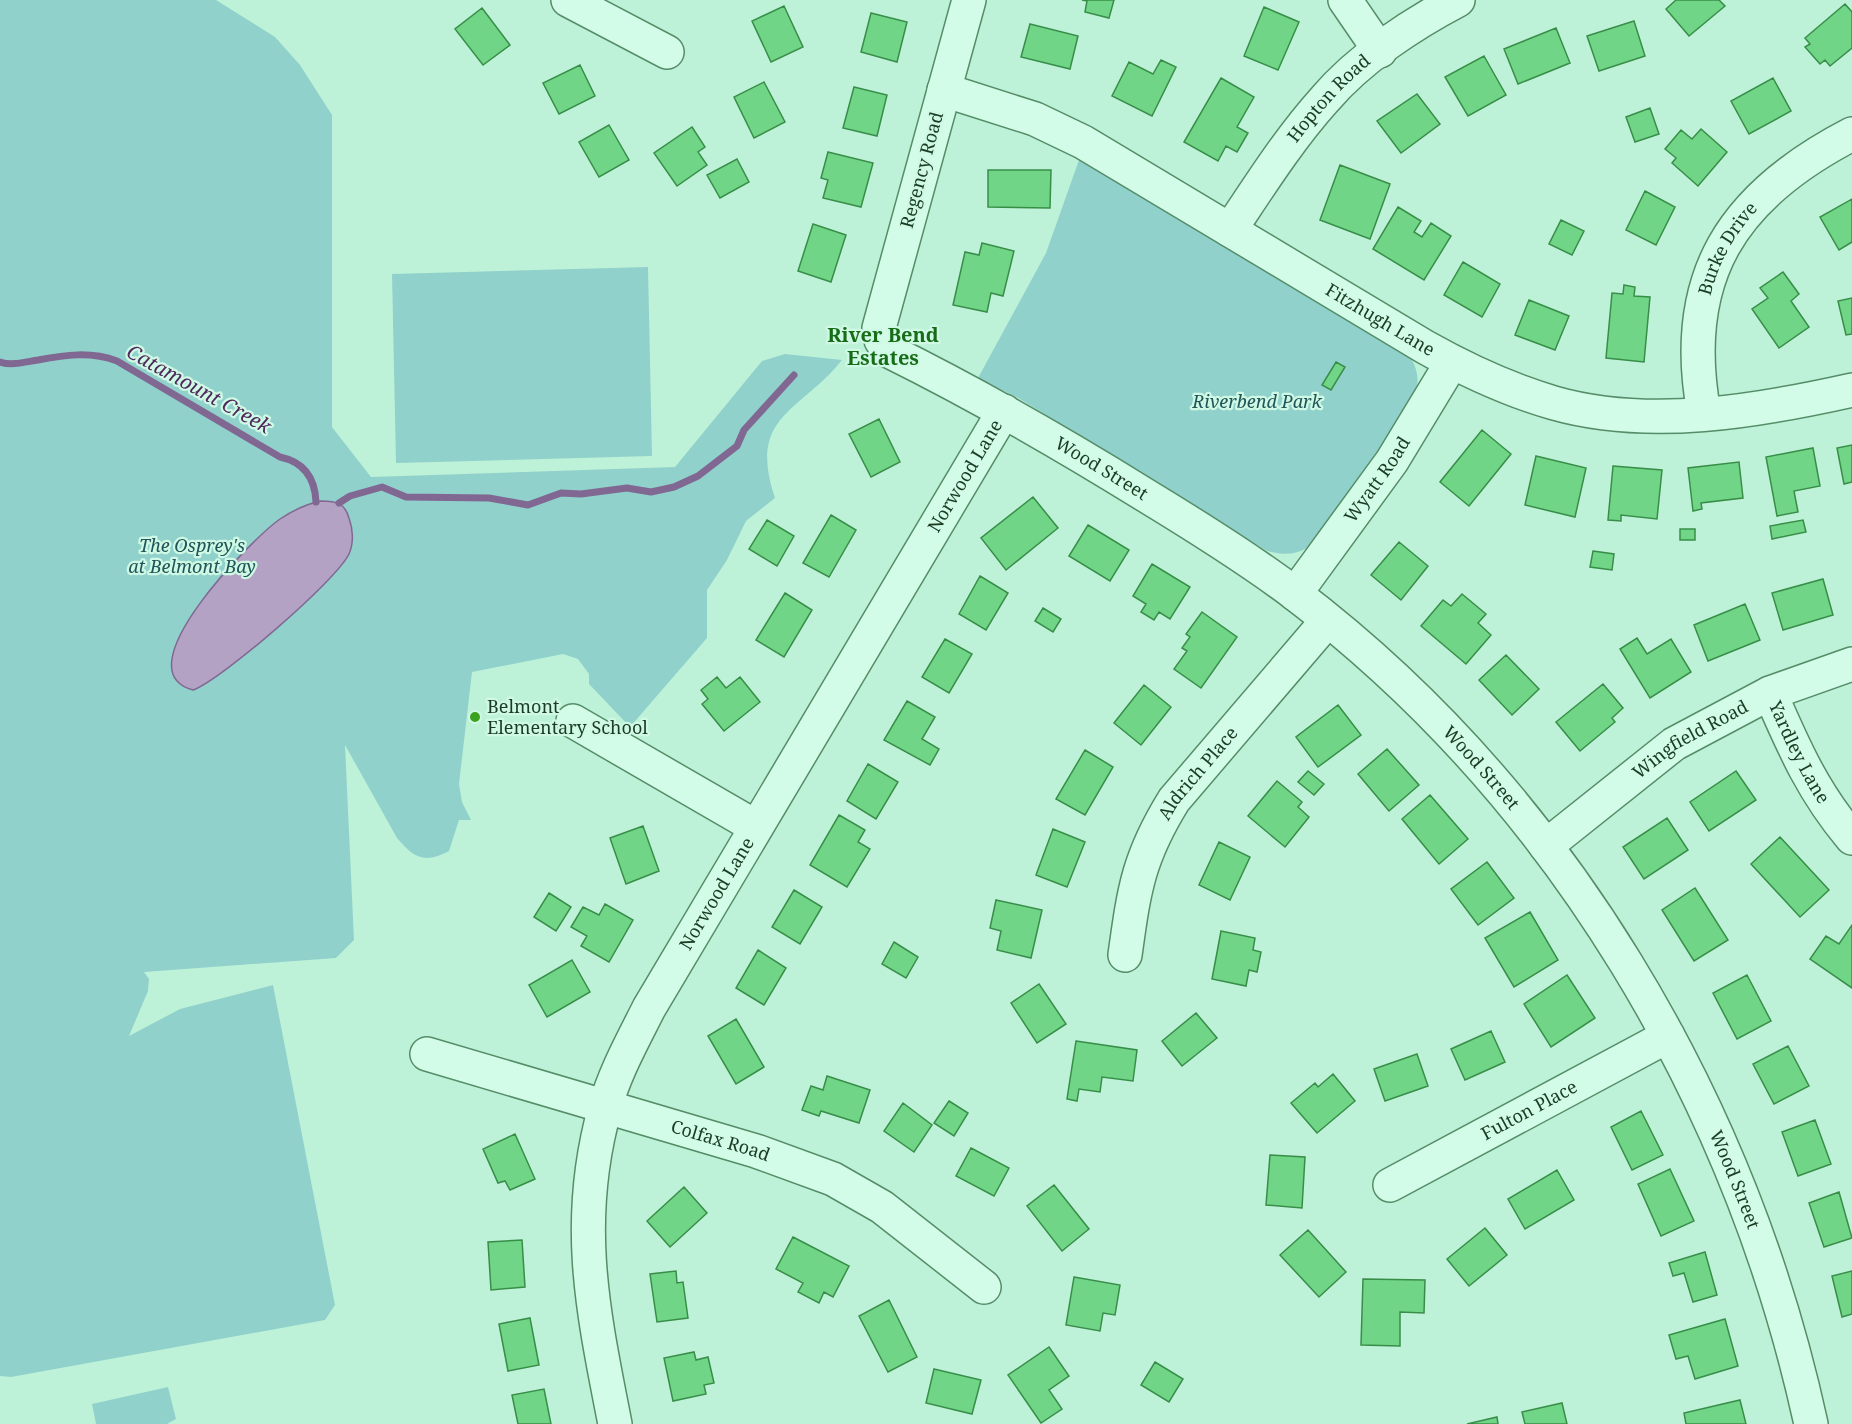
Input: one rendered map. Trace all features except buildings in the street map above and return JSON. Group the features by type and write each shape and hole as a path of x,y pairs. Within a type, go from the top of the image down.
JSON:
{"street":[{"path":"568,0 667,52"},
{"name":"Regency Road","path":"881,340 879,328 969,0"},
{"path":"1345,0 1380,51"},
{"name":"Hopton Road","path":"1230,230 1276,161 1326,97 1380,51 1458,0"},
{"name":"Fitzhugh Lane","path":"944,90 991,103 1061,130 1452,362 1519,392 1582,409 1649,415 1704,413 1852,390"},
{"name":"Burke Drive","path":"1704,413 1699,386 1698,327 1706,287 1718,255 1735,226 1776,181 1852,134"},
{"name":"Wood Street","path":"881,340 887,350 1004,411 1211,535 1295,594 1438,721 1476,760 1546,846 1617,946 1668,1036 1720,1142 1756,1234 1785,1320 1811,1424"},
{"name":"Wyatt Road","path":"1295,594 1392,461 1452,362"},
{"name":"Norwood Lane","path":"615,1424 590,1288 586,1230 589,1182 605,1106 649,1008 1004,411"},
{"name":"Aldrich Place","path":"1125,956 1135,887 1155,832 1174,801 1327,621"},
{"name":"Wingfield Road","path":"1546,846 1674,744 1770,693 1852,664"},
{"name":"Yardley Lane","path":"1770,693 1803,769 1834,817 1852,838"},
{"path":"573,721 756,827"},
{"name":"Fulton Place","path":"1390,1185 1668,1036"},
{"name":"Colfax Road","path":"427,1054 756,1151 833,1179 882,1207 984,1287"}],"green space":[{"name":"The Osprey's at Belmont Bay","path":"0,0 216,0 275,37 300,65 332,115 332,427 371,477 675,467 762,361 785,354 842,360 783,417 773,432 768,449 768,470 775,498 746,521 727,560 707,590 707,638 630,727 589,684 589,674 578,659 563,654 472,672 459,784 462,802 471,820 459,820 449,851 426,858 414,854 403,845 345,745 354,940 336,958 144,972 149,979 148,991 129,1036 180,1009 273,985 335,1305 325,1320 11,1377 0,1376"},
{"name":"Riverbend Park","path":"1079,160 1395,343 1409,356 1418,378 1412,405 1316,541 1305,549 1287,554 1267,551 1020,399 978,378 1046,253"},
{"path":"648,267 652,456 396,463 392,274"},
{"path":"168,1387 176,1419 167,1424 96,1424 92,1404"}],"shaded area":[{"path":"321,501 335,502 342,506 350,522 352,545 340,567 277,628 207,682 193,690 175,678 172,658 182,632 199,604 222,576 280,519 299,508"}],"waterway":[{"name":"Catamount Creek","path":"0,362 9,364 78,355 97,356 117,361 280,457 302,467 307,472 313,486 316,502"},
{"path":"339,503 350,496 382,487 406,497 489,498 528,505 561,493 581,494 627,488 651,492 674,487 698,476 737,446 744,430 794,375"}],"place":[{"name":"Belmont Elementary School","path":"475,717"}],"district":[{"name":"River Bend Estates","path":"883,346"}]}
